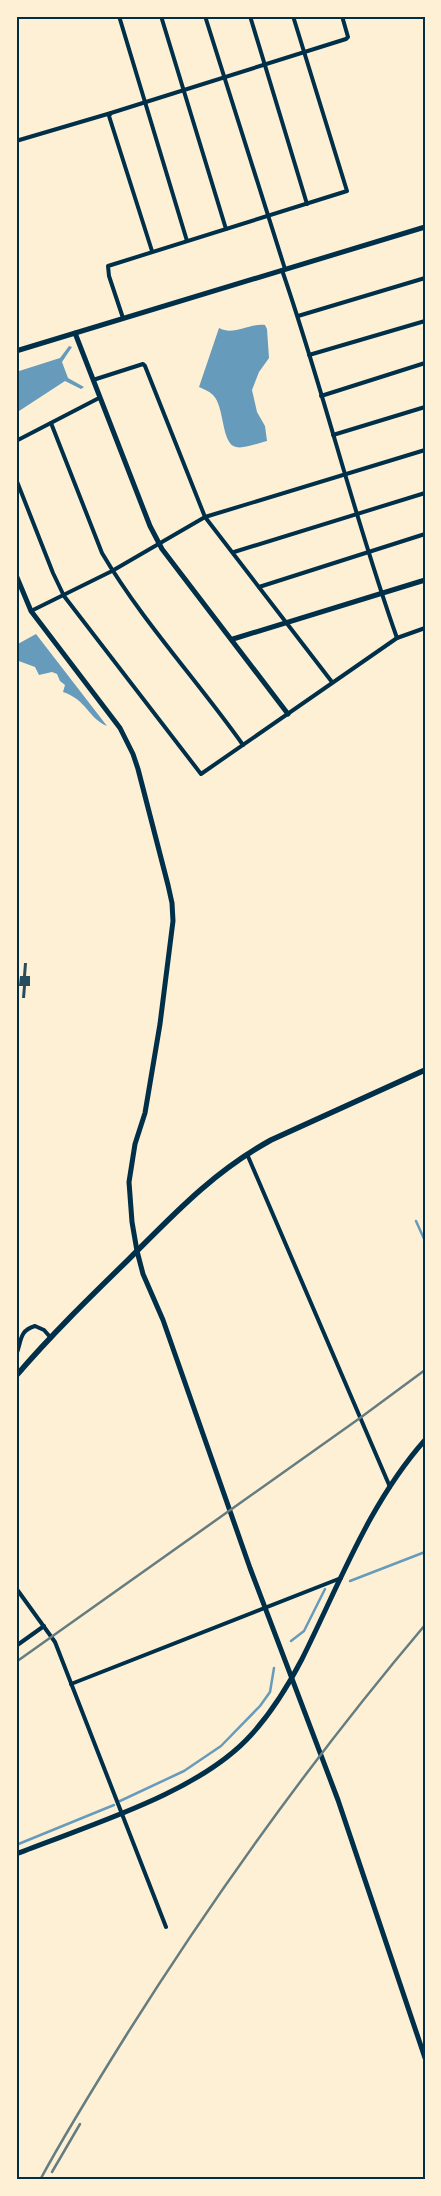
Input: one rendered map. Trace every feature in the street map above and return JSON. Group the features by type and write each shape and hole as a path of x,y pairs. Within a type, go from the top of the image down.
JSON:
{"main road":[{"path":"16,1376 51,1338 202,1187 247,1154 271,1140 425,1070"}],"street":[{"path":"119,16 187,241"},
{"path":"161,16 226,229"},
{"path":"205,16 268,216 367,552 397,638"},
{"path":"250,16 307,204"},
{"path":"123,318 109,276 108,266 347,191 293,16"},
{"path":"16,141 346,39 348,37 342,16"},
{"path":"111,112 109,116 152,251"},
{"path":"16,351 425,227"},
{"path":"298,316 425,278"},
{"path":"309,355 425,320"},
{"path":"75,333 150,526 160,544 173,564 233,639 288,714"},
{"path":"321,396 425,363"},
{"path":"92,380 142,364 145,366 205,517 234,552 332,682"},
{"path":"16,441 99,398"},
{"path":"333,436 425,407"},
{"path":"52,423 102,553 112,570 152,628 243,745"},
{"path":"31,611 64,596 160,544 205,517 345,476 425,450"},
{"path":"16,479 52,573 64,596 201,774 397,638 425,628"},
{"path":"234,552 425,493"},
{"path":"259,587 425,534"},
{"path":"16,575 31,611 120,728 133,754 172,903 173,921 160,1024 145,1113 135,1144 129,1182 132,1222 137,1251 143,1274 163,1320 291,1680 338,1800 425,2058"},
{"path":"233,639 425,580"},
{"path":"247,1154 390,1487"},
{"path":"16,1355 22,1332 28,1328 35,1326 44,1330 51,1338"},
{"path":"16,1854 122,1812 192,1780 235,1750 265,1718 291,1680 342,1578 365,1526 390,1487 425,1440"},
{"path":"71,1684 342,1578"},
{"path":"16,1588 54,1642 166,1927"},
{"path":"16,1646 44,1626"}],"water":[{"path":"265,325 267,329 269,358 259,372 252,390 257,412 265,426 267,441 247,447 236,447 231,444 225,432 217,401 208,391 199,387 219,328 230,331"},
{"path":"69,346 72,347 62,362 68,378 84,387 81,389 65,381 16,413 16,372 60,358"},
{"path":"36,634 107,726 95,718 71,695 63,692 65,685 60,681 57,674 52,672 39,675 35,667 16,660 16,645"}],"building":[{"path":"24,963 27,963 26,976 30,976 30,986 26,986 25,998 22,998 23,986 19,986 20,976 23,976"}],"waterway":[{"path":"416,1221 425,1241"},
{"path":"350,1581 425,1552"},
{"path":"291,1641 304,1631 325,1589"},
{"path":"120,1801 184,1771 221,1746 260,1706 270,1692 274,1668"},
{"path":"16,1845 114,1805"}],"railway":[{"path":"16,1662 425,1370"},
{"path":"40,2180 71,2124 127,2034 232,1876 345,1723 425,1625"},
{"path":"52,2172 80,2124"}]}
